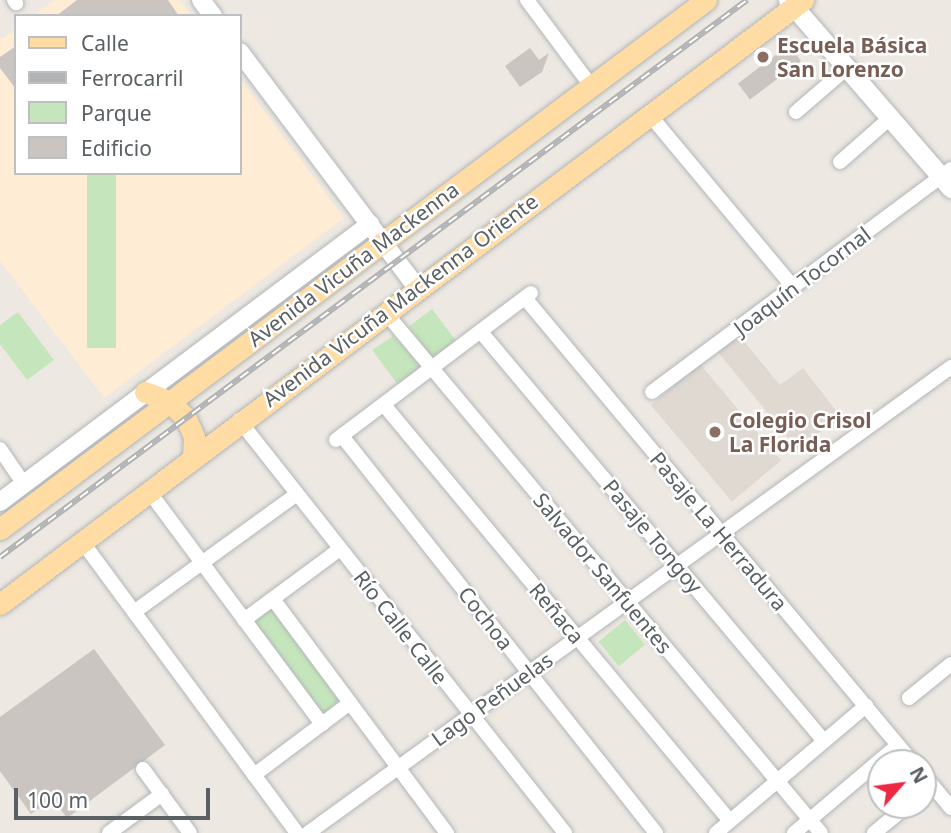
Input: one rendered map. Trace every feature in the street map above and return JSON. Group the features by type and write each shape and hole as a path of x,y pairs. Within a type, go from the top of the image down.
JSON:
{"main road":[{"name":"Avenida Vicuña Mackenna","path":"3,519 169,401 376,233 591,86 701,1"},
{"path":"794,2 846,68 948,178"},
{"name":"Avenida Vicuña Mackenna Oriente","path":"0,604 239,420 649,114 794,2"},
{"path":"145,392 169,401 192,428 193,455"}],"street":[{"path":"527,0 591,86"},
{"path":"242,54 417,288"},
{"path":"796,112 846,68"},
{"path":"649,114 793,287"},
{"path":"840,162 890,118"},
{"name":"Joaquín Tocornal","path":"652,392 793,287 948,178"},
{"path":"3,519 24,484 145,392 376,233"},
{"name":"Pasaje La Herradura","path":"481,332 528,296 902,749"},
{"name":"Salvador Sanfuentes","path":"385,312 821,833"},
{"path":"384,405 481,332"},
{"name":"Pasaje Tongoy","path":"481,332 824,741"},
{"name":"Lago Peñuelas","path":"308,833 746,519 951,368"},
{"name":"Cochoa","path":"384,405 338,438 656,833"},
{"name":"Reñaca","path":"384,405 730,821"},
{"name":"Río Calle Calle","path":"239,420 565,833"},
{"path":"0,449 24,484"},
{"path":"148,490 322,724"},
{"path":"134,612 297,494"},
{"path":"81,540 297,833"},
{"path":"244,620 340,549"},
{"path":"273,599 445,832"},
{"path":"909,698 951,664"},
{"path":"254,775 351,703"},
{"path":"716,833 866,706"},
{"path":"794,833 898,745"},
{"path":"143,769 190,833"},
{"path":"109,833 162,794"},
{"path":"937,795 951,808"},
{"path":"874,833 891,819"}],"shaded area":[{"path":"54,0 180,0 190,14 36,14"},
{"path":"14,30 14,175 242,175 242,82 344,218 104,398 0,261 0,40"},
{"path":"738,334 780,385 803,368 841,417 797,449 717,351"},
{"name":"Colegio Crisol La Florida","path":"700,364 781,461 732,502 651,405"}],"green space":[{"path":"87,175 116,175 116,348 87,348"},
{"path":"432,309 456,341 433,358 409,326"},
{"path":"18,312 54,360 27,380 0,344 0,325"},
{"path":"393,336 423,368 399,386 372,350"},
{"path":"272,605 345,702 322,719 249,622"},
{"path":"625,620 645,645 619,666 599,641"}],"building":[{"path":"77,0 168,0 178,14 59,14"},
{"path":"789,45 801,61 750,99 738,84"},
{"path":"14,47 14,86 0,68 0,57"},
{"path":"530,48 539,60 549,53 542,72 520,87 505,66"},
{"path":"94,649 165,745 67,818 53,799 31,814 0,771 0,717"}],"railway":[{"path":"0,557 747,0"}],"place":[{"name":"Escuela Básica San Lorenzo","path":"763,57"},
{"name":"Colegio Crisol La Florida","path":"715,432"}]}
